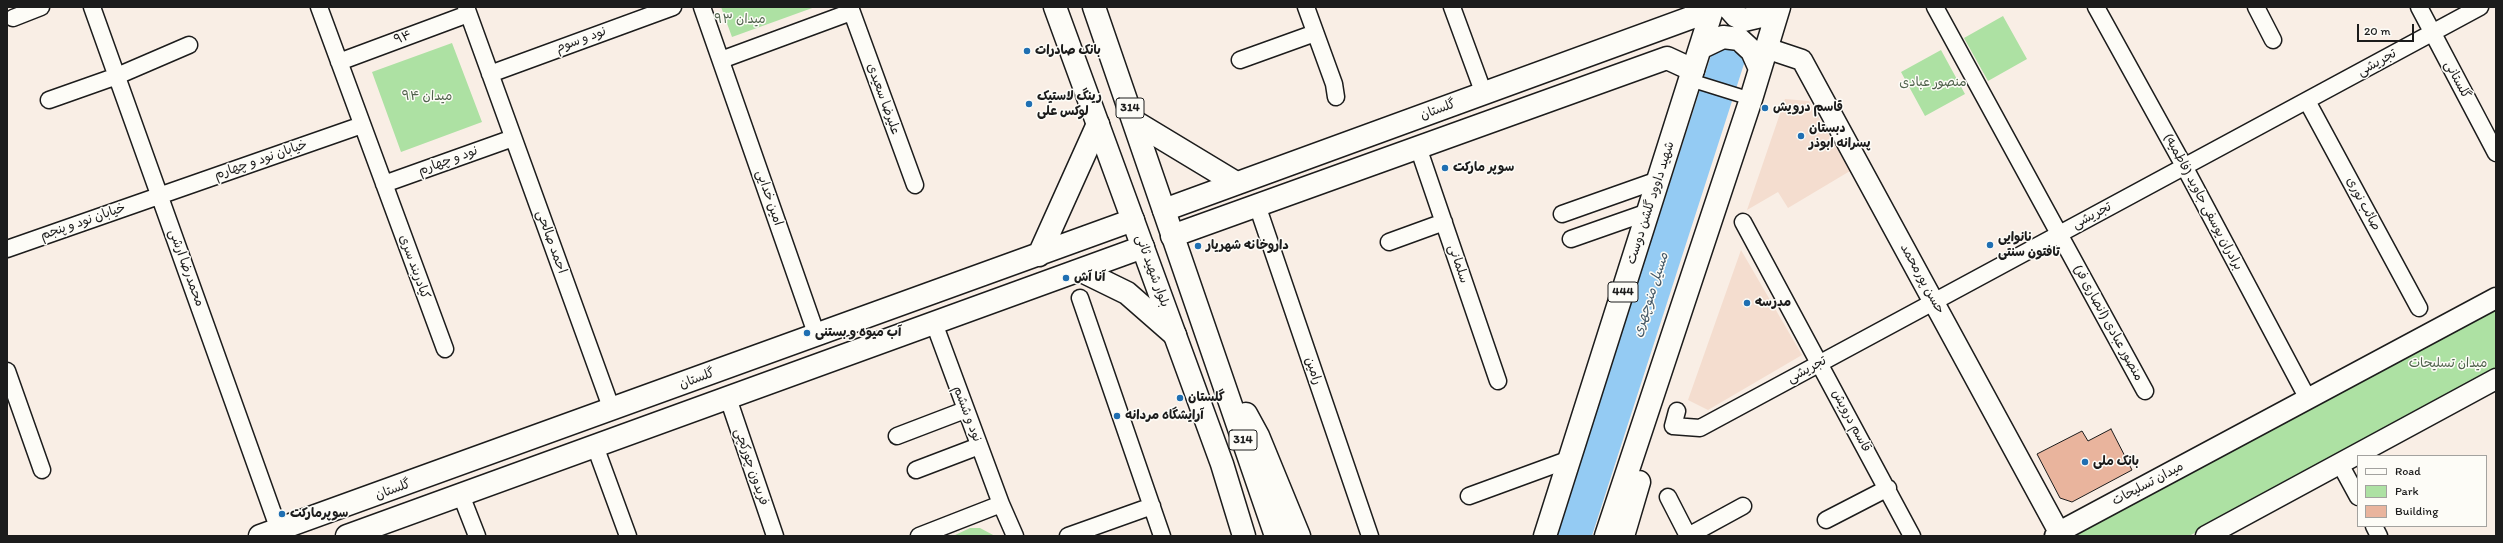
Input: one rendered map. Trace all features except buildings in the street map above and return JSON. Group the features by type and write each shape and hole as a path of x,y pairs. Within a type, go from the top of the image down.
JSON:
{"main road":[{"name":"بلوار شهید ثانی","path":"1056,7 1222,464 1244,536"},
{"name":"314","path":"1094,7 1136,122 1172,236 1276,536"},
{"path":"1718,8 1744,20 1761,16 1774,7"},
{"path":"1606,536 1751,99 1779,7"},
{"name":"گلستان","path":"279,534 612,410 1718,8"},
{"name":"شهید داوود گلشن دوست","path":"1545,536 1700,48 1718,8"},
{"path":"1667,58 1669,26"},
{"path":"1700,48 1723,37 1739,39 1752,51 1763,58"},
{"path":"1667,58 1692,75"},
{"path":"347,536 1257,205 1667,58"},
{"path":"1136,122 1236,183"},
{"path":"1039,255 1098,124"},
{"path":"1623,536 1672,373 1722,185"},
{"path":"1080,270 1128,293 1175,335"},
{"path":"1210,345 1258,436 1299,536"}],"street":[{"path":"13,18 41,7"},
{"name":"محمدرضا ارشی","path":"92,7 160,195 279,534"},
{"name":"کیادربند سری","path":"319,7 445,349"},
{"name":"نود و سوم","path":"490,74 673,7"},
{"name":"امین خدایی","path":"702,7 722,60 818,336"},
{"path":"1306,7 1336,96"},
{"path":"1452,7 1484,94"},
{"path":"1935,7 2059,234"},
{"name":"برادران یوسفی جاوید (فاطمیه)","path":"2096,7 2184,166 2308,399"},
{"path":"2256,7 2273,40"},
{"name":"گلستانی","path":"2418,7 2496,153"},
{"name":"تجریشی","path":"1677,411 1672,426 1700,428 2480,7"},
{"path":"722,60 851,10"},
{"name":"علیرضا سعیدی","path":"851,10 915,185"},
{"name":"۹۴","path":"339,62 467,11"},
{"name":"احمد صالحی","path":"467,11 612,410"},
{"path":"1240,60 1315,33"},
{"path":"49,100 117,76 189,45"},
{"name":"حسن پورمحمد","path":"1763,58 1802,60 1934,301 2058,534"},
{"path":"1692,75 1751,99"},
{"name":"صائب نوری","path":"2307,101 2419,308"},
{"name":"خیابان نود و چهارم","path":"160,195 362,125"},
{"name":"نود و چهارم","path":"384,184 513,138"},
{"name":"سلمانی","path":"1418,147 1498,381"},
{"path":"1562,214 1658,180"},
{"name":"خیابان نود و پنجم","path":"7,249 160,195"},
{"name":"رامین","path":"1257,205 1370,536"},
{"path":"1571,239 1648,212"},
{"path":"1389,242 1444,222"},
{"name":"قاسم درویش","path":"1743,222 1888,488 1912,536"},
{"name":"منصور عبادی (انصاری فر)","path":"2059,234 2145,391"},
{"path":"1080,298 1162,536"},
{"name":"میدان تسلیحات","path":"2058,534 2496,298"},
{"name":"نود و ششم","path":"934,323 965,410 1001,504 1015,536"},
{"path":"7,371 42,470"},
{"path":"2206,536 2496,379"},
{"name":"فریدون چورکچی","path":"728,398 775,536"},
{"path":"897,436 965,410"},
{"path":"595,446 628,536"},
{"path":"916,470 979,446"},
{"path":"1469,496 1570,459"},
{"path":"2340,464 2357,495"},
{"path":"1826,520 1888,488"},
{"path":"461,495 477,536"},
{"path":"1668,497 1688,536 1743,506"},
{"path":"919,536 1001,504"},
{"path":"1068,536 1152,506"},
{"path":"2374,527 2379,536"}],"shaded area":[{"name":"دبستان پسرانه ابوذر","path":"1785,99 1809,101 1850,171 1788,208 1778,192 1747,210"},
{"name":"مدرسه","path":"1741,250 1802,355 1708,410 1688,400"}],"green space":[{"name":"میدان ۹۳","path":"721,7 815,7 732,37"},
{"name":"منصور عبادی","path":"2003,16 2027,59 1988,81 1964,38"},
{"name":"میدان ۹۴","path":"452,43 482,122 401,152 372,72"},
{"name":"منصور عبادی","path":"1941,50 1965,94 1925,116 1901,72"},
{"name":"میدان تسلیحات","path":"2496,305 2496,373 2189,536 2067,536"},
{"path":"970,528 980,528 995,536 953,536"}],"waterway":[{"name":"مسیل منوچهری","path":"1574,536 1729,55"}],"place":[{"name":"بانک صادرات","path":"1027,51"},
{"name":"رینگ لاستیک لوکس علی","path":"1029,104"},
{"name":"قاسم درویش","path":"1765,108"},
{"name":"دبستان پسرانه ابوذر","path":"1801,136"},
{"name":"سوپر مارکت","path":"1445,168"},
{"name":"نانوایی تافتون سنتی","path":"1990,245"},
{"name":"داروخانه شهریار","path":"1198,246"},
{"name":"آنا آش","path":"1066,278"},
{"name":"مدرسه","path":"1747,303"},
{"name":"آب میوه و بستنی","path":"807,333"},
{"name":"گلستان","path":"1180,398"},
{"name":"آرایشگاه مردانه","path":"1117,416"},
{"name":"بانک ملی","path":"2085,462"},
{"name":"سوپرمارکت","path":"282,514"}]}
